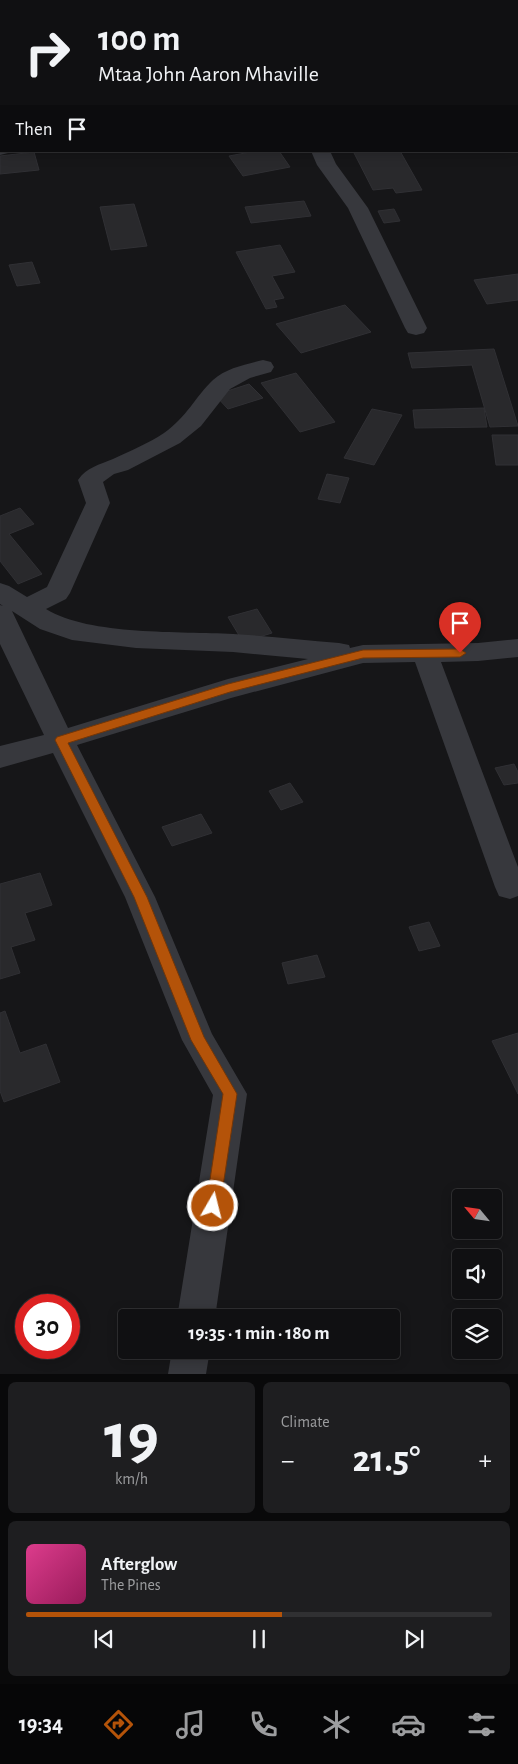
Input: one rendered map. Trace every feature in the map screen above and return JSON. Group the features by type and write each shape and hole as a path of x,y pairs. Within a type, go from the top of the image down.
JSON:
{"street":[{"path":"320,152 327,165 358,208 416,328"},
{"path":"12,612 57,593 98,503 90,480 105,469 119,466 172,438 193,421 222,384 242,373 263,367"},
{"path":"0,592 12,612 61,740 140,897 198,1040 230,1094 197,1309"},
{"path":"12,612 72,631 101,636 234,643 363,654 478,652 518,648"},
{"path":"0,757 228,688 363,654"},
{"path":"425,654 510,887"},
{"path":"187,1374 190,1359"}],"building":[{"path":"34,152 39,170 0,174 0,156"},
{"path":"251,152 280,152 290,167 243,176 229,156"},
{"path":"354,152 401,152 422,190 396,193 393,188 373,190"},
{"path":"304,201 311,216 251,223 245,207"},
{"path":"134,204 147,246 111,250 100,207"},
{"path":"394,209 400,221 384,223 378,211"},
{"path":"280,245 295,272 272,276 284,298 274,300 277,307 266,309 236,252"},
{"path":"32,262 40,283 17,286 9,265"},
{"path":"518,274 518,300 487,304 474,280"},
{"path":"345,305 371,332 301,353 276,324"},
{"path":"494,349 518,426 490,427 472,365 412,368 408,353"},
{"path":"296,373 335,422 300,432 261,383"},
{"path":"249,384 263,398 228,409 215,395"},
{"path":"484,408 487,427 415,428 413,410"},
{"path":"372,409 402,415 374,465 344,458"},
{"path":"492,435 518,435 518,465 496,465"},
{"path":"327,474 349,478 340,503 318,499"},
{"path":"20,508 34,524 9,534 42,574 18,584 0,561 0,516"},
{"path":"257,609 272,633 243,642 228,617"},
{"path":"514,764 518,772 518,783 504,785 495,768"},
{"path":"290,783 303,802 281,810 269,791"},
{"path":"201,814 212,833 172,846 162,827"},
{"path":"40,873 52,905 25,913 35,940 11,947 20,973 0,979 0,884"},
{"path":"429,922 440,946 419,951 409,927"},
{"path":"317,955 325,977 288,984 282,963"},
{"path":"5,1011 20,1053 46,1044 60,1082 4,1102 0,1091 0,1013"},
{"path":"518,1033 518,1094 492,1041"}],"route":[{"path":"213,1206 230,1094 198,1040 140,897 61,740 228,688 363,654 460,653"}]}
